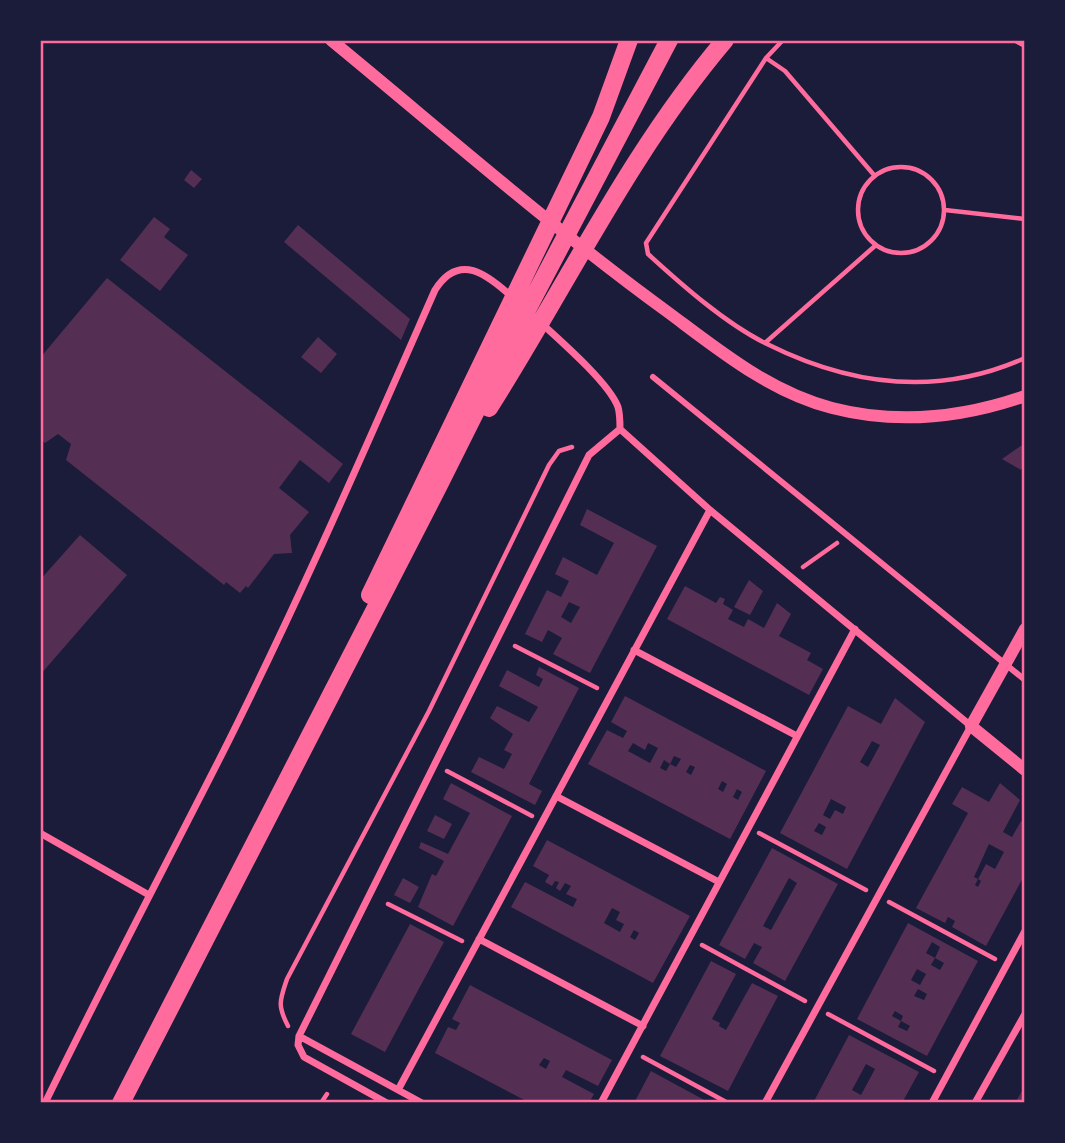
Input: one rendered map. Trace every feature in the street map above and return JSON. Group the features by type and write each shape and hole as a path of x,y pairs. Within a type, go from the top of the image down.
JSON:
{"highway":[{"path":"121,1103 439,487 605,107 629,40"},
{"path":"338,681 354,629 511,322 586,199 669,40"},
{"path":"439,487 533,338 603,213 678,101 725,40"}],"street":[{"path":"331,40 624,280 745,369 769,383 800,398 832,408 865,415 901,418 962,414 1025,396"},
{"path":"45,1103 218,762 328,533 435,290 442,279 455,271 477,271 506,292 575,354 612,396 618,407 620,429 710,510 1025,770"},
{"path":"653,377 1025,680"},
{"path":"387,1103 310,1061 300,1052 299,1037 589,456 620,429"},
{"path":"398,1090 710,510"},
{"path":"601,1103 855,629"},
{"path":"765,1103 1025,629"},
{"path":"634,650 797,736"},
{"path":"556,796 719,882"},
{"path":"40,833 149,895"},
{"path":"932,1103 1025,931"},
{"path":"480,939 643,1026"},
{"path":"975,1103 1025,1014"},
{"path":"299,1037 422,1103"}],"path":[{"path":"783,40 766,58 646,243 648,254 712,307 765,343 832,369 888,381 956,380 979,375 1025,358"},
{"path":"1014,40 1025,46"},
{"path":"766,58 785,71 874,176"},
{"path":"905,167 921,171 933,181 942,194 945,210 943,223 927,245 915,251 888,251 876,245 864,233 858,219 858,202 864,187 874,176 889,168 905,167"},
{"path":"945,210 1025,219"},
{"path":"765,343 876,245"},
{"path":"299,1037 288,1026 281,1013 279,1002 287,979 429,711 549,465 559,451 572,447"},
{"path":"803,567 848,535"},
{"path":"515,646 610,695"},
{"path":"435,764 542,822"},
{"path":"388,904 474,948"},
{"path":"689,939 946,1077"},
{"path":"630,1050 728,1103"},
{"path":"321,1103 327,1094"}],"building":[{"path":"191,170 202,179 194,188 184,180"},
{"path":"154,217 170,229 164,237 188,255 160,291 120,260"},
{"path":"298,225 410,319 401,340 284,242"},
{"path":"107,278 343,464 329,483 300,460 279,488 309,512 290,535 292,553 274,554 248,588 246,586 240,593 226,582 224,585 66,460 71,444 58,434 45,443 40,439 40,358"},
{"path":"318,337 337,354 321,373 301,357"},
{"path":"1025,443 1025,462 1021,470 1002,459"},
{"path":"587,509 657,546 590,673 553,654 562,638 548,630 542,642 525,634 547,590 561,597 569,581 555,574 563,557 597,575 614,543 580,525","holes":["569,602 580,607 571,623 561,617"]},
{"path":"80,535 127,575 40,675 40,580"},
{"path":"749,580 763,591 750,615 734,607"},
{"path":"685,586 716,603 720,597 725,599 723,604 733,610 728,619 744,627 748,619 764,628 777,603 791,614 779,636 811,653 807,660 823,669 809,695 667,619"},
{"path":"539,667 579,688 529,784 542,791 535,805 471,772 479,757 504,769 512,754 504,750 513,734 490,718 497,706 529,722 538,707 499,686 507,670 539,687 543,679 536,675"},
{"path":"625,696 766,771 730,839 588,764 607,730 623,738 627,731 611,722","holes":["633,743 645,750 648,743 658,748 650,763 628,751","674,756 681,759 676,767 670,764","664,760 670,764 666,771 660,768","690,765 695,767 691,775 686,772","722,781 727,784 723,792 718,789","737,789 742,792 738,800 733,797"]},
{"path":"895,698 925,722 847,869 780,833 848,706 881,724","holes":["872,741 880,745 868,767 860,762","831,799 846,807 843,814 835,810 830,819 823,815","819,823 826,827 822,835 814,831"]},
{"path":"451,783 512,816 453,926 418,907 432,874 436,876 444,861 419,848 421,842 448,854 470,813 443,799"},
{"path":"1000,783 1020,800 1003,832 1012,837 1021,821 1025,823 1025,874 986,946 952,927 955,921 948,917 945,923 916,908 968,813 952,804 962,787 989,802","holes":["989,844 1004,852 995,869 986,864 978,879 974,877"]},
{"path":"435,815 452,824 444,839 427,831"},
{"path":"547,840 690,916 653,983 511,907 525,882 573,907 577,899 566,894 571,886 565,883 560,891 556,888 559,882 555,881 552,886 545,882 549,875 533,866","holes":["612,908 620,912 616,920 624,924 620,932 604,923","634,930 639,933 635,940 630,937"]},
{"path":"772,848 838,884 785,981 753,963 762,947 754,943 745,959 719,945","holes":["789,878 797,883 771,930 763,926"]},
{"path":"403,878 419,887 410,903 394,895"},
{"path":"908,923 978,961 927,1056 857,1019","holes":["932,942 940,947 935,958 926,953","935,958 944,963 940,970 931,965","917,969 926,974 920,985 911,980","918,989 927,994 924,1000 914,996","895,1011 903,1016 901,1021 892,1016","901,1021 910,1026 907,1031 898,1027"]},
{"path":"410,924 444,942 385,1052 351,1034"},
{"path":"711,961 736,974 712,1019 726,1030 752,983 778,996 728,1091 660,1056"},
{"path":"470,985 612,1060 598,1086 566,1070 562,1077 594,1094 589,1103 530,1103 435,1053 448,1027 456,1030 460,1023 452,1019","holes":["544,1058 550,1061 546,1069 539,1065"]},
{"path":"849,1035 919,1072 902,1103 813,1103","holes":["866,1064 875,1069 861,1095 852,1090"]},
{"path":"651,1071 684,1089 710,1103 634,1103"},
{"path":"1025,1086 1025,1103 1015,1103"}]}
